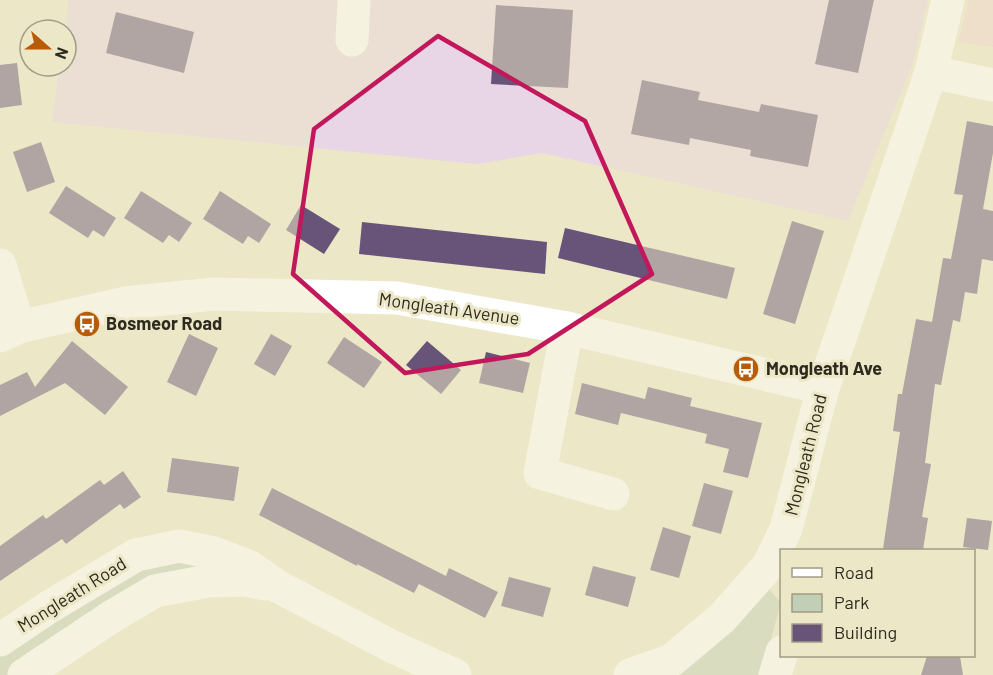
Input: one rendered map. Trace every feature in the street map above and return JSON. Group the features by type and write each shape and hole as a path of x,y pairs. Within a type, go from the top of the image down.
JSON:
{"street":[{"path":"352,40 354,0"},
{"name":"Mongleath Road","path":"781,549 823,388 931,72 948,0"},
{"path":"931,72 993,85"},
{"path":"0,265 10,331"},
{"name":"Mongleath Avenue","path":"10,331 125,303 214,294 397,298 567,328 823,388"},
{"path":"567,328 540,473 613,494"},
{"name":"Mongleath Road","path":"0,640 49,607 136,555 179,546 214,553 250,567 279,587 455,675"},
{"name":"Mongleath Road","path":"630,675 672,660 775,574 780,554"},
{"name":"Mongleath Road","path":"24,675 111,617 156,591 208,581 244,580 279,587"},
{"path":"775,675 780,657"}],"highlighted area":[{"path":"438,36 585,121 652,274 528,354 405,373 293,274 314,129"}],"shaded area":[{"path":"69,0 928,0 912,66 848,221 542,153 477,164 52,122 58,78 78,78 78,18 67,18"},
{"path":"969,0 993,0 993,47 958,42"}],"green space":[{"path":"177,555 234,571 9,675 0,675 0,654 141,563"},
{"path":"764,583 780,602 761,675 661,675"}],"building":[{"path":"829,0 874,0 858,73 815,64"},
{"path":"496,5 573,10 568,88 491,84"},
{"path":"116,12 194,32 184,73 106,53"},
{"path":"17,63 22,105 0,108 0,65"},
{"path":"642,80 700,92 698,100 759,112 761,104 818,115 808,167 750,156 751,150 690,138 689,145 631,134"},
{"path":"967,121 993,126 993,153 983,209 993,211 993,261 982,259 977,294 965,292 960,322 953,320 941,385 935,384 925,463 931,464 922,517 928,518 923,549 883,549 900,432 893,431 898,394 902,394 916,319 932,322 943,258 951,259 963,195 954,194"},
{"path":"41,142 55,182 27,192 13,152"},
{"path":"66,186 116,218 104,237 93,230 88,238 49,213"},
{"path":"141,191 192,223 179,242 169,235 163,243 124,218"},
{"path":"220,191 271,224 259,243 248,236 243,244 203,219"},
{"path":"301,205 340,229 324,254 286,230"},
{"path":"792,221 824,231 795,324 763,314"},
{"path":"362,222 547,242 545,274 359,254"},
{"path":"565,228 735,268 727,299 558,258"},
{"path":"189,334 218,348 196,396 167,382"},
{"path":"271,334 292,346 275,376 254,364"},
{"path":"344,337 382,362 364,388 327,363"},
{"path":"72,341 128,387 105,415 65,383 0,416 0,385 27,372 35,387"},
{"path":"427,341 461,370 441,394 406,365"},
{"path":"486,352 530,363 523,393 479,383"},
{"path":"582,383 645,399 648,387 692,398 690,406 762,423 748,478 723,472 729,449 705,443 707,434 621,413 618,425 575,414"},
{"path":"172,458 239,467 234,501 167,492"},
{"path":"123,471 141,497 124,509 120,504 66,544 62,539 0,581 0,546 43,515 46,519 100,480 104,485"},
{"path":"704,483 733,491 721,534 692,526"},
{"path":"272,488 446,576 449,568 498,592 485,618 419,584 414,593 259,515"},
{"path":"967,518 992,521 988,550 963,547"},
{"path":"663,527 691,536 679,578 650,570"},
{"path":"593,566 636,577 628,607 585,595"},
{"path":"509,577 551,588 543,617 501,606"},
{"path":"927,657 960,657 963,675 921,675"}],"place":[{"name":"Bosmeor Road","path":"87,324"},
{"name":"Mongleath Ave","path":"746,369"}]}
